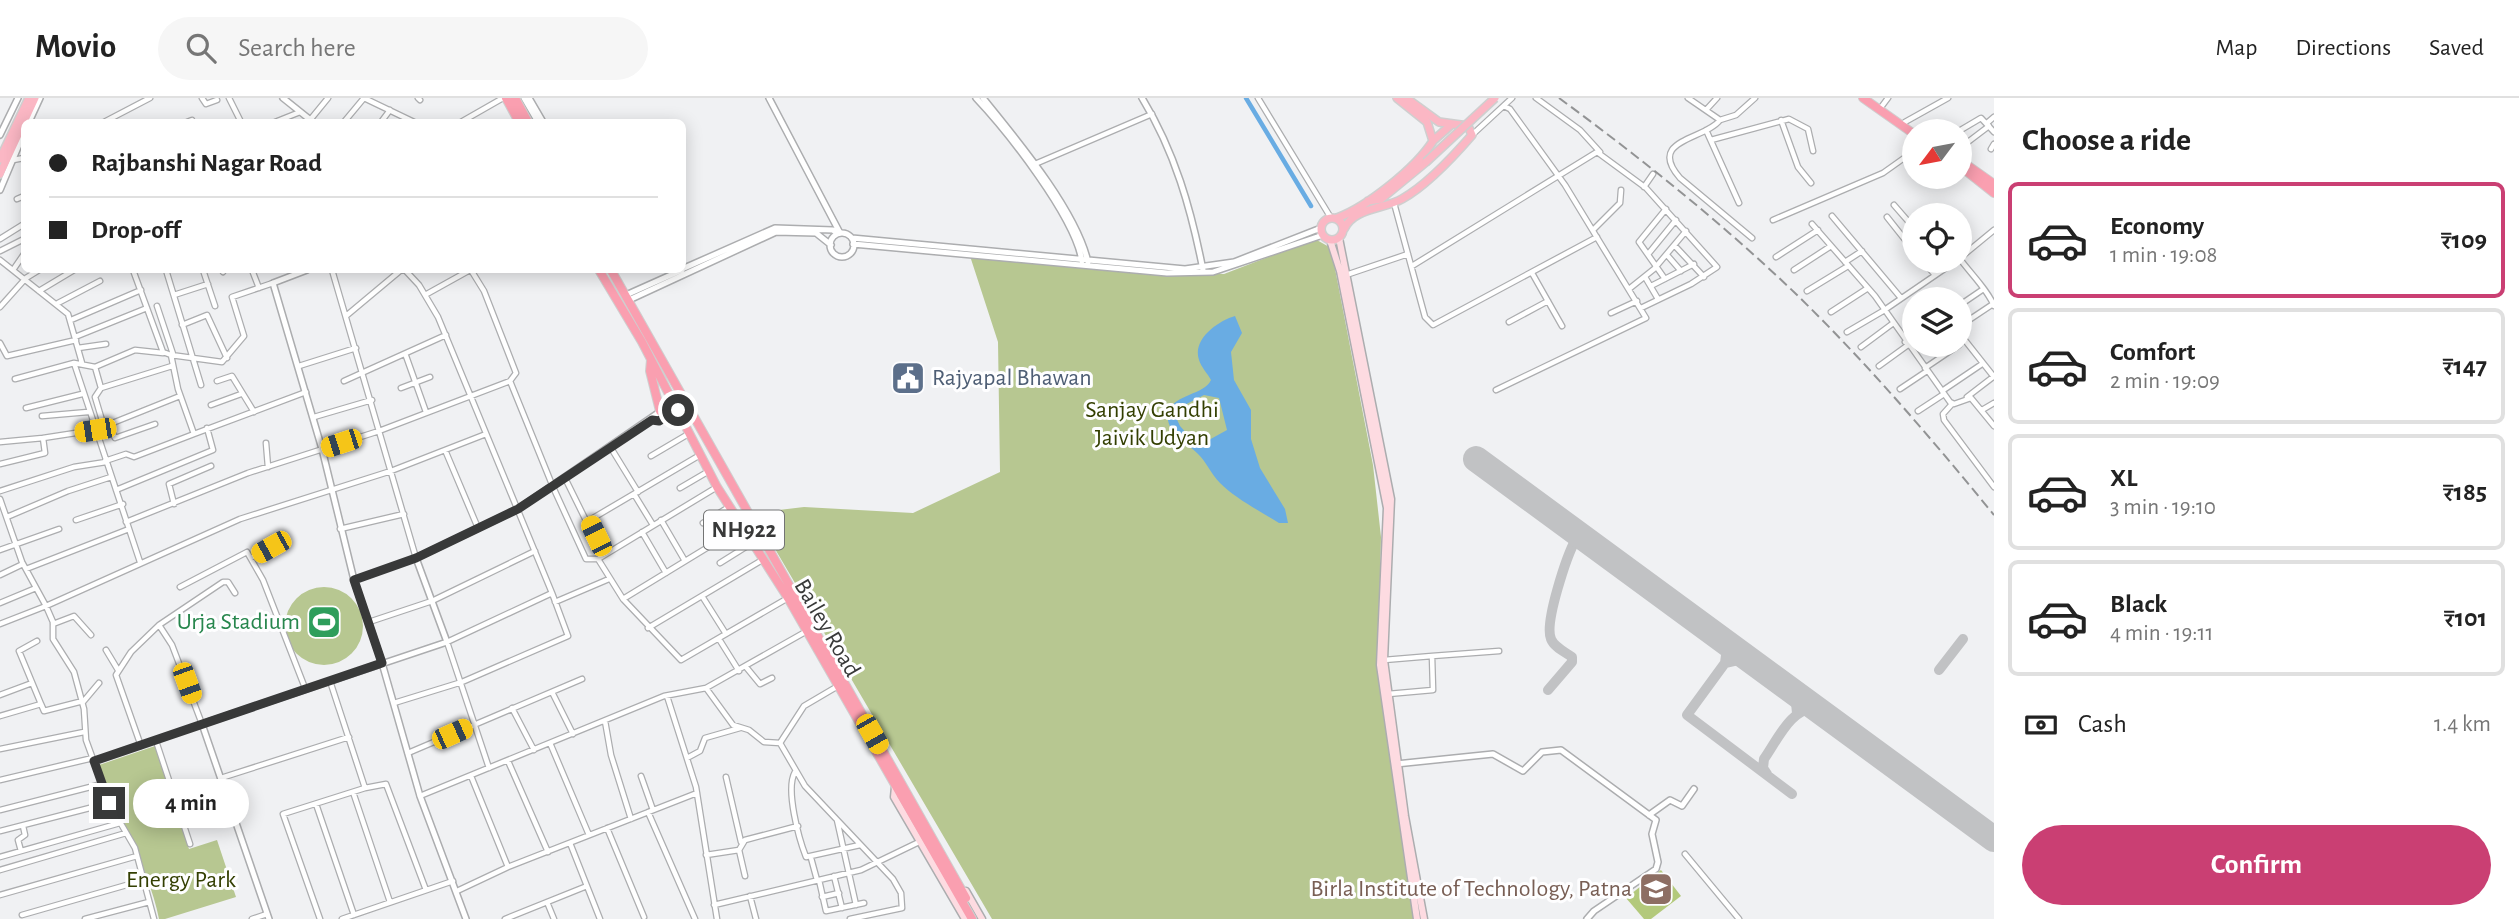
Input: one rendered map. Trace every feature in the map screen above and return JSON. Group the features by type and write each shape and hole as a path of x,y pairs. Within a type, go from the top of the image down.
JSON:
{"highway":[{"path":"505,98 517,119"},
{"path":"514,98 526,119"},
{"path":"1863,98 1902,126"},
{"path":"1869,98 1902,120"},
{"path":"1972,168 1994,184"},
{"path":"1972,176 1994,193"},
{"name":"Bailey Road","path":"601,273 676,406 717,487 788,598 898,785"},
{"name":"Bailey Road","path":"613,273 898,785"},
{"path":"651,360 650,371 660,411"},
{"path":"691,434 721,479 722,475 704,437"},
{"path":"747,512 732,493 728,494 762,556"},
{"name":"NH922","path":"898,785 964,899 972,919"},
{"name":"NH922","path":"964,899 980,919"}],"main road":[{"path":"0,159 29,98"},
{"path":"28,119 38,98"},
{"path":"1397,98 1427,122 1433,141"},
{"path":"1367,201 1394,203 1416,189 1472,135 1468,126 1435,120 1406,98"},
{"path":"1335,239 1349,221 1378,202 1451,141 1495,98"},
{"path":"1396,764 1384,660 1391,499 1346,275 1335,239 1322,232 1323,222 1367,201 1405,171 1452,124"},
{"path":"0,174 21,132"},
{"path":"1334,218 1344,229"},
{"path":"1335,239 1387,508 1379,650 1417,919"},
{"path":"965,919 894,797 898,785 905,785 980,919"},
{"path":"1403,816 1424,919"}],"street":[{"path":"0,135 18,98"},
{"path":"30,119 38,98"},
{"path":"110,119 150,98"},
{"path":"202,98 206,104 217,100"},
{"path":"229,98 240,119"},
{"path":"313,119 328,98"},
{"path":"346,119 364,98 408,119"},
{"path":"466,119 505,98"},
{"path":"527,98 539,119"},
{"path":"769,98 838,234"},
{"path":"976,98 1032,168 1074,236 1085,262"},
{"path":"983,98 1034,165 1074,229 1085,262"},
{"path":"1142,98 1179,173 1207,270"},
{"path":"1258,98 1334,218"},
{"path":"1472,135 1512,98"},
{"path":"1536,98 1580,130 1600,153 1644,187 1717,267 1704,277 1641,308"},
{"path":"1688,98 1720,120"},
{"path":"1706,110 1717,98"},
{"path":"1752,238 1680,178 1672,166 1674,148 1720,120 1736,115 1755,98"},
{"path":"1882,106 1888,98"},
{"path":"1910,119 1948,98"},
{"path":"288,100 309,119"},
{"path":"1496,390 1644,320 1646,316 1557,174 1510,109 1504,106"},
{"path":"383,119 390,110"},
{"path":"285,119 300,112"},
{"path":"120,114 122,119"},
{"path":"1034,165 1152,114"},
{"path":"1972,138 1994,117"},
{"path":"1972,123 1979,118 1994,132"},
{"path":"1711,140 1781,120 1792,120 1806,127 1813,151"},
{"path":"1781,120 1798,167 1811,183"},
{"path":"1706,130 1740,203"},
{"path":"0,190 21,140"},
{"path":"1412,266 1591,153 1600,153"},
{"path":"1773,220 1875,177 1902,158"},
{"path":"13,160 21,159"},
{"path":"1644,187 1653,174"},
{"path":"1593,230 1620,203 1621,190"},
{"path":"17,199 21,197"},
{"path":"1394,203 1425,317 1433,325 1597,237"},
{"path":"1894,205 1902,214"},
{"path":"1665,279 1639,242 1666,209"},
{"path":"1832,215 1901,299"},
{"path":"1887,217 1902,236"},
{"path":"1649,253 1676,220"},
{"path":"1812,224 1868,288 1902,337"},
{"path":"0,239 21,226"},
{"path":"686,268 775,228 833,230 853,241 1194,271 1207,270 1322,232"},
{"path":"1629,289 1657,266 1686,230"},
{"path":"1776,257 1818,230"},
{"path":"1972,248 1994,230"},
{"path":"686,271 776,232 816,233 831,245 835,253 843,256 851,252 853,241"},
{"path":"831,245 838,234"},
{"path":"0,251 21,240"},
{"path":"1675,246 1704,277"},
{"path":"1794,270 1831,246"},
{"path":"1807,291 1862,251"},
{"path":"1194,271 1200,253"},
{"path":"1346,275 1408,254"},
{"path":"1667,255 1681,271"},
{"path":"13,270 21,258"},
{"path":"0,260 58,303 71,320 78,348 82,394 88,412 101,428 115,438 155,424"},
{"path":"1651,286 1694,264"},
{"path":"0,307 26,278 34,273"},
{"path":"39,291 69,273"},
{"path":"134,273 163,353"},
{"path":"167,273 201,385"},
{"path":"204,273 215,306"},
{"path":"253,273 259,288"},
{"path":"15,379 79,363 95,367 137,350 222,362 244,336 232,297 299,273"},
{"path":"333,273 416,558 462,682 473,725 489,768"},
{"path":"346,316 399,273"},
{"path":"394,703 462,682 568,636 446,335 425,295 406,273"},
{"path":"425,295 465,273"},
{"path":"129,522 268,467 510,382 516,373 484,291 473,273"},
{"path":"627,297 676,273"},
{"path":"627,297 682,273"},
{"path":"1532,273 1562,326"},
{"path":"1847,332 1938,273"},
{"path":"1969,273 1982,290 1993,296 1993,305 1972,318"},
{"path":"1645,277 1658,299"},
{"path":"58,303 100,281"},
{"path":"273,283 314,417 339,529 354,580 382,663 420,796 466,919"},
{"path":"174,295 208,284"},
{"path":"1831,312 1868,288"},
{"path":"71,320 141,290"},
{"path":"1972,296 1982,290"},
{"path":"1509,322 1548,301"},
{"path":"1611,313 1637,301"},
{"path":"157,306 172,354 172,366 180,396 194,434"},
{"path":"0,342 7,356 74,340 147,308"},
{"path":"182,325 207,315 227,358"},
{"path":"1861,347 1892,324"},
{"path":"344,381 406,356 446,335"},
{"path":"78,348 106,344"},
{"path":"299,366 356,348"},
{"path":"1879,366 1902,348"},
{"path":"1972,354 1994,377 1952,404 1943,414 1944,420 1994,487"},
{"path":"406,356 426,412"},
{"path":"1917,357 1952,404"},
{"path":"1900,389 1942,357"},
{"path":"1918,411 1982,364"},
{"path":"139,562 129,522 111,477 95,397 101,388 172,366"},
{"path":"95,367 101,388"},
{"path":"217,382 232,376 254,412"},
{"path":"401,388 430,377"},
{"path":"510,382 584,557 589,560 600,557 717,487"},
{"path":"0,491 74,467 126,454 134,457 307,392"},
{"path":"26,408 82,394"},
{"path":"211,405 241,394"},
{"path":"0,442 101,428 180,396"},
{"path":"1966,397 1974,400 1994,426"},
{"path":"314,417 372,400"},
{"path":"1982,410 1994,403"},
{"path":"354,580 416,558 518,509 652,420 660,411 676,406"},
{"path":"652,420 659,421 676,406"},
{"path":"42,416 88,412"},
{"path":"117,489 213,450 207,428"},
{"path":"0,624 240,519 391,471 486,434"},
{"path":"652,456 691,434"},
{"path":"0,464 45,453 43,438"},
{"path":"266,443 268,467"},
{"path":"611,448 653,526"},
{"path":"445,450 478,528"},
{"path":"588,521 700,455"},
{"path":"174,504 169,484 211,466"},
{"path":"680,488 709,471"},
{"path":"7,517 68,491 111,477"},
{"path":"565,478 603,551 600,557 609,579 648,628 681,660 788,598"},
{"path":"0,499 24,566 53,624 52,637 74,671 83,702 84,732 109,803 137,856 153,919"},
{"path":"76,520 123,504"},
{"path":"704,523 729,506"},
{"path":"339,529 404,514"},
{"path":"661,520 685,561"},
{"path":"623,599 742,527"},
{"path":"0,550 59,529"},
{"path":"0,575 129,530"},
{"path":"642,532 666,573"},
{"path":"720,563 752,543"},
{"path":"251,558 271,547"},
{"path":"369,622 432,601 535,551"},
{"path":"180,587 246,552 251,558 306,688"},
{"path":"648,628 762,556"},
{"path":"555,602 609,579"},
{"path":"141,746 116,675 118,670 159,625 223,582 228,582 234,593"},
{"path":"0,603 36,588"},
{"path":"0,780 93,759 156,741 447,642 552,593"},
{"path":"702,596 726,634"},
{"path":"53,624 74,616 91,635"},
{"path":"159,625 172,645 202,724 268,916 251,919"},
{"path":"420,796 667,696 706,688 807,631"},
{"path":"719,639 739,671"},
{"path":"37,641 19,651 44,711 83,702 99,682"},
{"path":"106,650 118,670"},
{"path":"1384,660 1499,651"},
{"path":"1388,694 1433,690 1432,656"},
{"path":"746,667 760,684 772,678"},
{"path":"408,753 582,679"},
{"path":"330,681 365,788"},
{"path":"0,695 32,683"},
{"path":"780,743 804,706 838,686"},
{"path":"706,688 731,723 749,730 764,742 780,743"},
{"path":"552,692 573,734"},
{"path":"667,696 697,793 717,919"},
{"path":"0,716 41,704"},
{"path":"512,708 534,750"},
{"path":"605,721 611,755 631,819"},
{"path":"687,758 701,751 705,738 740,728"},
{"path":"0,749 84,732"},
{"path":"221,778 349,737"},
{"path":"156,741 190,844"},
{"path":"550,743 589,835"},
{"path":"780,743 795,772 893,879 903,906 850,919"},
{"path":"1396,764 1493,754 1523,771 1542,752 1561,750 1649,815 1657,823 1652,834 1658,862 1656,869 1594,911 1587,919"},
{"path":"508,761 548,852"},
{"path":"795,772 790,784 797,826 804,853 811,858 826,911 864,903"},
{"path":"471,776 508,867"},
{"path":"641,776 651,811 695,919"},
{"path":"726,777 741,843 739,850 745,876"},
{"path":"0,810 102,784"},
{"path":"320,919 283,814 365,788 386,784 426,890"},
{"path":"1649,815 1670,800 1675,805 1682,806 1694,789"},
{"path":"353,792 390,902"},
{"path":"457,891 508,867 697,793"},
{"path":"0,831 109,803"},
{"path":"316,804 354,915"},
{"path":"837,820 856,905"},
{"path":"0,857 120,823"},
{"path":"21,851 18,841 25,835 23,825"},
{"path":"741,843 797,826"},
{"path":"607,828 644,917"},
{"path":"0,870 126,833"},
{"path":"714,905 848,873 877,863 919,842"},
{"path":"569,843 600,919"},
{"path":"811,858 860,845"},
{"path":"706,855 739,850"},
{"path":"1685,854 1739,919"},
{"path":"0,895 137,856"},
{"path":"834,876 842,908"},
{"path":"22,915 144,880"},
{"path":"342,919 453,881"},
{"path":"505,919 587,886"},
{"path":"822,897 839,893"},
{"path":"750,896 755,919"},
{"path":"85,919 149,902"},
{"path":"547,902 554,919"}],"green space":[{"name":"Sanjay Gandhi Jaivik Udyan","path":"1315,239 1331,248 1373,465 1381,537 1378,674 1419,919 992,919 754,513 804,507 913,513 1000,472 998,342 970,256 1136,270 1224,274"},
{"name":"Urja Stadium","path":"316,587 332,587 346,593 357,604 363,618 363,634 357,648 346,659 332,665 316,665 302,659 291,648 285,634 285,618 291,604 302,593"},
{"name":"Energy Park","path":"155,746 189,849 217,840 236,897 165,919 159,919 147,878 113,804 99,765"},
{"path":"1661,870 1681,896 1651,919 1644,919 1626,898"}],"water":[{"path":"1235,316 1242,333 1231,352 1234,380 1251,410 1251,439 1260,468 1285,509 1288,523 1279,523 1226,489 1200,456 1169,424 1172,405 1202,389 1211,380 1199,360 1199,345 1208,332","holes":["1204,395 1219,398 1227,430 1198,446 1180,426 1173,411"]}],"waterway":[{"path":"1246,98 1311,206"}],"taxiway":[{"path":"1548,690 1572,662 1572,657 1552,642 1551,619 1562,573 1572,547 1576,539 1585,537"},
{"path":"1939,670 1963,639"},
{"path":"1722,640 1727,648 1725,663"},
{"path":"1747,658 1725,663 1687,715 1792,794"},
{"path":"1795,693 1797,713"},
{"path":"1767,774 1763,768 1764,759 1786,726 1800,713 1817,709"}],"runway":[{"path":"1476,459 1994,839"}],"railway":[{"path":"1559,98 1681,192 1796,294 1898,402 1994,515"}],"place":[{"name":"Rajyapal Bhawan","path":"908,378"},
{"name":"Urja Stadium","path":"324,622"},
{"name":"Birla Institute of Technology, Patna","path":"1656,889"}],"route":[{"path":"109,803 94,761 382,663 354,580 416,558 518,509 652,420 659,421 678,410"}]}
